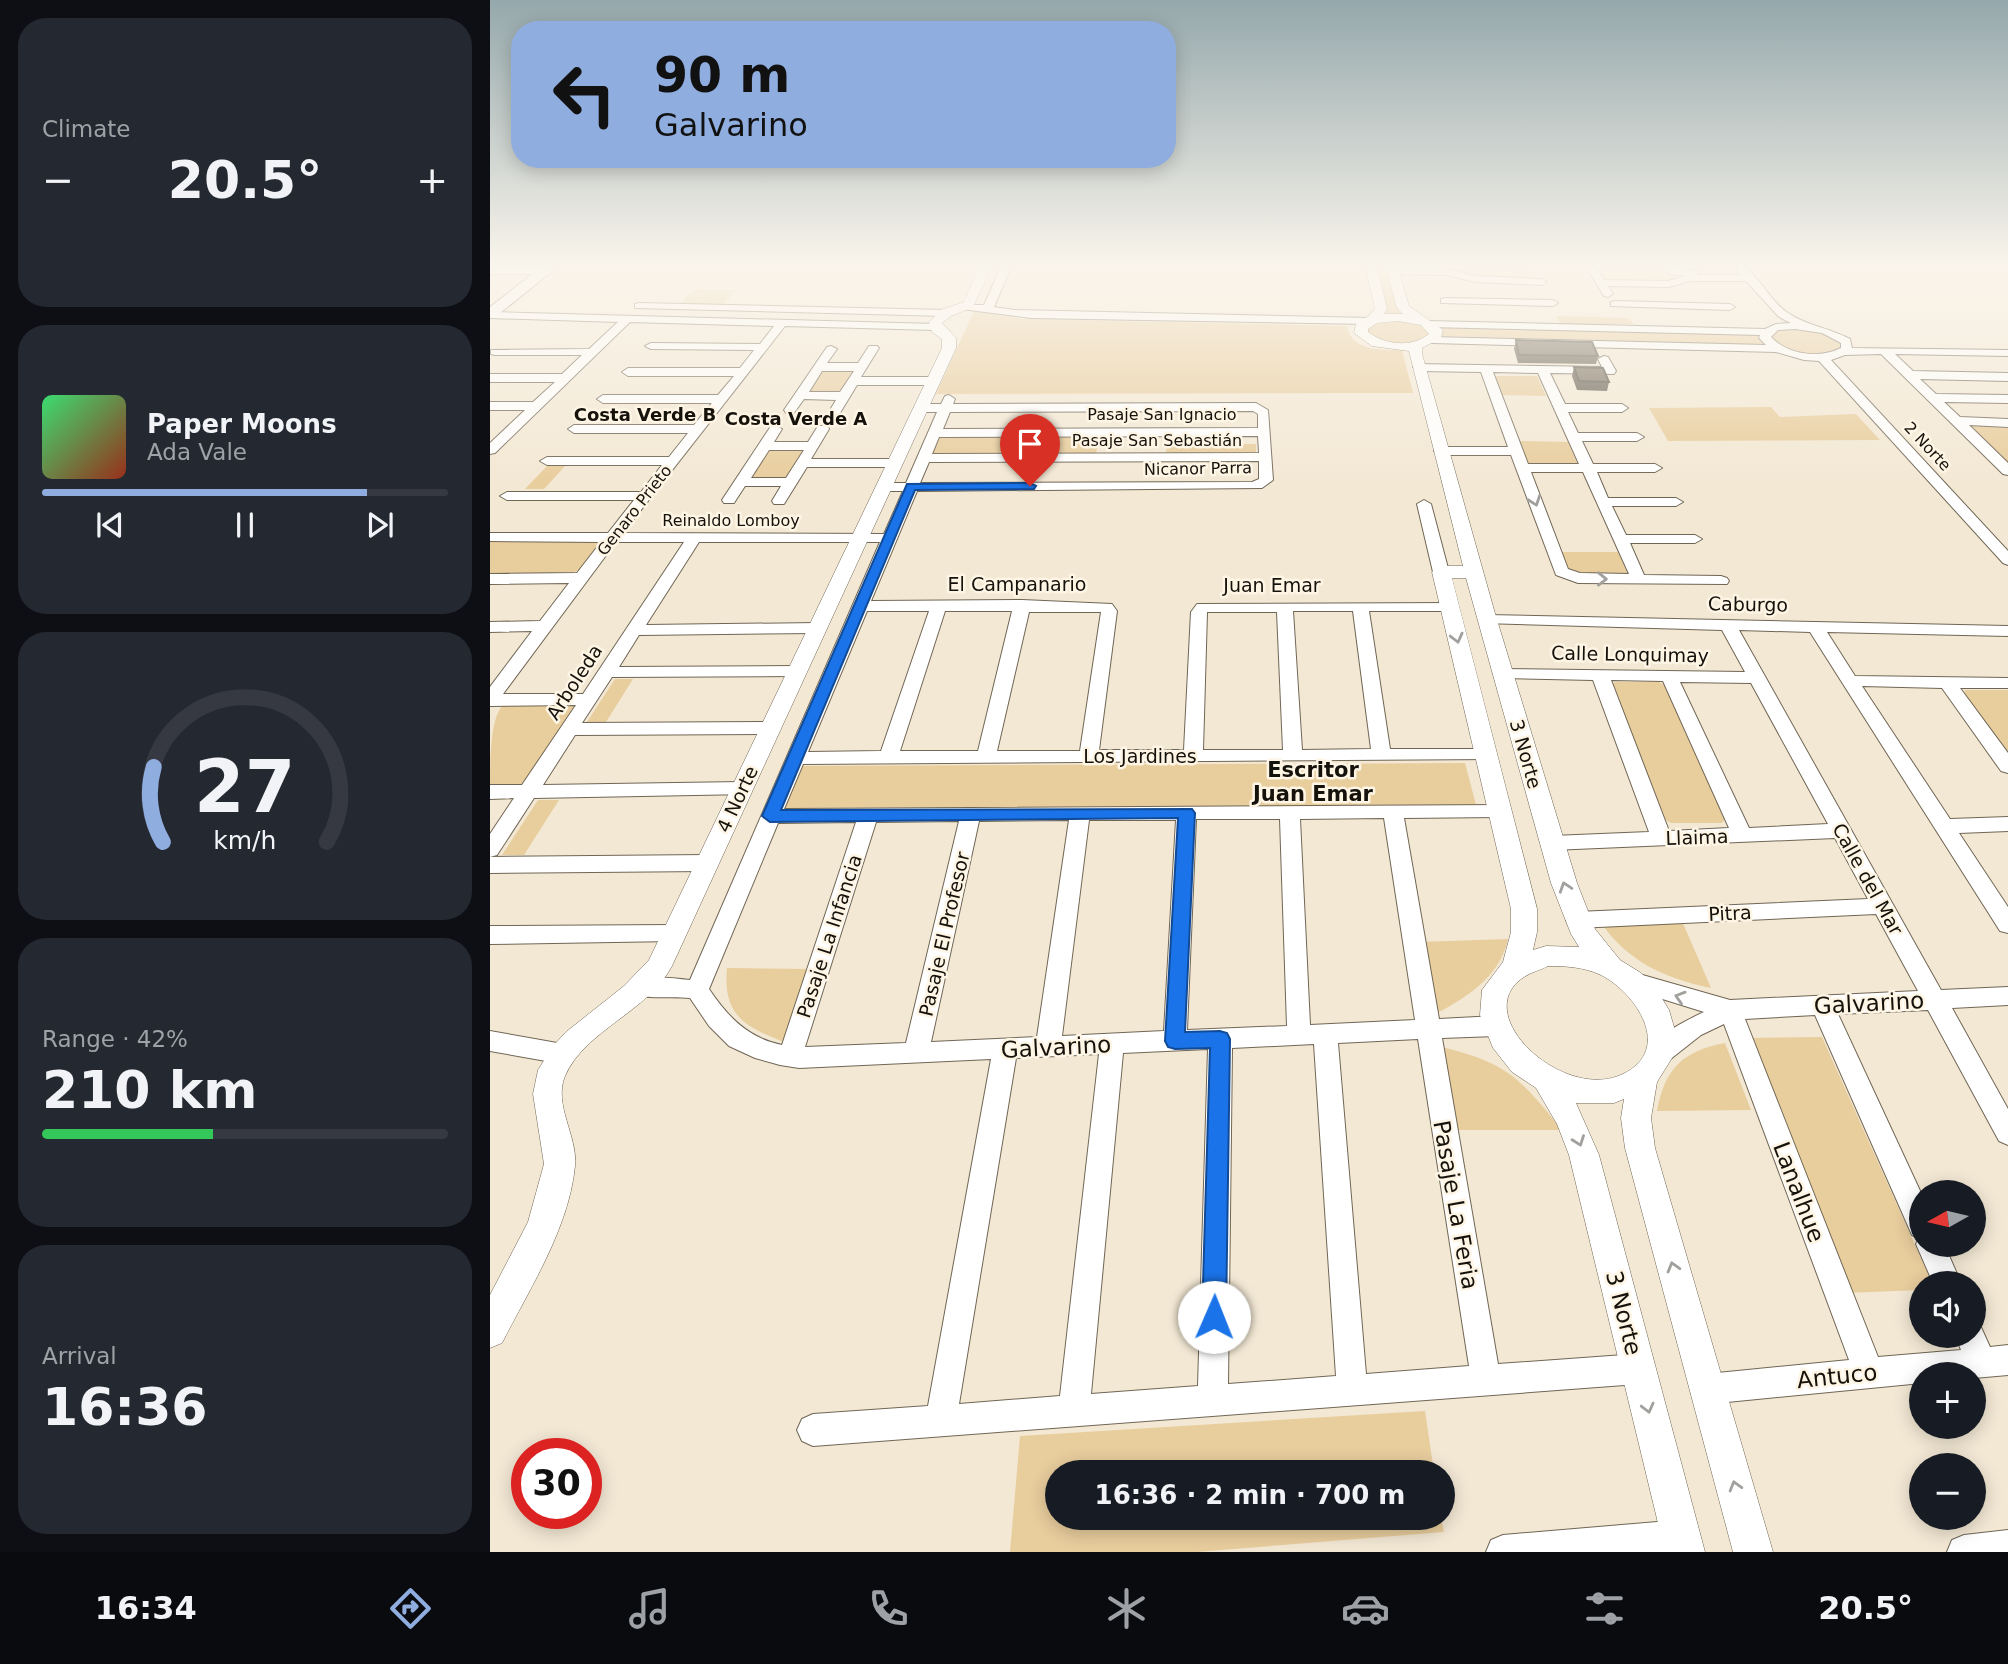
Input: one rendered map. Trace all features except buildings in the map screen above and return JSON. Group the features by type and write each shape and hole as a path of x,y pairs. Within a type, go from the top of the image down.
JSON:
{"street":[{"path":"490,450 497,437 536,406 608,337"},
{"name":"Genaro Prieto","path":"490,699 612,537 771,337"},
{"name":"4 Norte","path":"697,990 934,433 943,395 949,337"},
{"path":"1366,337 1390,346 1424,343 1779,349 1799,355 1822,357 1846,348 2008,354"},
{"name":"3 Norte","path":"1430,337 1415,351 1487,620 1552,843 1577,920 1621,974"},
{"path":"1766,337 1779,349"},
{"path":"1838,337 1846,348"},
{"path":"651,346 763,347"},
{"path":"836,410 873,348"},
{"path":"790,410 831,349"},
{"path":"1877,350 1909,375 2008,471"},
{"path":"495,352 593,352"},
{"name":"2 Norte","path":"1822,357 2002,547 2008,560"},
{"path":"1419,367 1610,371 1605,359"},
{"path":"819,367 862,366"},
{"path":"1486,368 1560,570 1566,576 1721,581"},
{"path":"1543,370 1639,580"},
{"path":"628,372 743,372"},
{"path":"1909,375 2008,377"},
{"path":"490,377 566,378"},
{"name":"Nicanor Parra","path":"853,381 943,395 1118,407 1253,407 1263,411 1266,480 1256,486 884,487"},
{"name":"4 Norte","path":"490,1332 553,1195 560,1163 559,1146 548,1106 549,1081 563,1054 583,1034 643,988 659,966 921,408 943,395"},
{"path":"799,396 845,396"},
{"path":"1933,398 2008,400"},
{"path":"603,399 721,399"},
{"path":"490,406 536,406"},
{"path":"1104,486 1118,407"},
{"path":"1560,408 1622,408"},
{"path":"1956,421 2008,422"},
{"path":"573,429 698,429"},
{"path":"729,500 776,429"},
{"path":"779,501 823,429"},
{"name":"Pasaje San Ignacio","path":"934,433 1264,432"},
{"path":"1573,437 1637,437"},
{"path":"765,446 813,446"},
{"path":"1441,451 1516,451"},
{"name":"Pasaje San Sebastián","path":"924,458 1265,457"},
{"path":"547,461 673,461"},
{"path":"802,463 895,463"},
{"path":"1522,468 1655,468"},
{"path":"741,482 791,482"},
{"path":"507,496 645,496"},
{"path":"1603,502 1676,502"},
{"name":"3 Norte","path":"1424,504 1524,909 1524,932 1515,968"},
{"name":"Reinaldo Lomboy","path":"490,537 889,538"},
{"name":"Arboleda","path":"490,850 694,538"},
{"path":"1620,539 1695,539"},
{"path":"1441,572 1474,572"},
{"path":"490,579 581,578"},
{"path":"986,757 1022,605"},
{"name":"El Campanario","path":"860,606 1099,605 1109,608 1089,757"},
{"path":"888,758 939,606"},
{"name":"Juan Emar","path":"1193,756 1199,611 1209,606 1449,606"},
{"path":"1285,606 1293,755"},
{"path":"1360,606 1381,755"},
{"name":"Caburgo","path":"1487,620 2008,631"},
{"name":"Calle del Mar","path":"1728,625 2008,1133"},
{"path":"490,627 545,626"},
{"path":"1815,627 1944,826 2001,903 2008,925"},
{"path":"634,629 817,628"},
{"path":"490,672 510,671"},
{"path":"606,673 797,671"},
{"name":"Calle Lonquimay","path":"1502,673 1758,678"},
{"path":"1600,675 1662,839"},
{"path":"1669,676 1743,835"},
{"path":"1850,681 2008,683"},
{"path":"1947,682 2008,767"},
{"path":"490,699 589,699"},
{"path":"569,729 771,728"},
{"name":"Los Jardines","path":"795,758 1485,755"},
{"path":"490,792 742,789"},
{"path":"770,816 1499,810"},
{"name":"Pasaje La Feria","path":"1393,811 1486,1380"},
{"path":"1290,812 1352,1390"},
{"path":"1175,1041 1186,813"},
{"name":"Pasaje El Profesor","path":"916,1053 971,814"},
{"path":"1048,1047 1080,814"},
{"name":"Pasaje La Infancia","path":"790,1057 868,815"},
{"path":"1944,826 2008,824"},
{"name":"Llaima","path":"1552,843 1842,831"},
{"path":"490,865 707,863"},
{"name":"Pitra","path":"1577,920 1883,906"},
{"path":"490,935 674,933"},
{"path":"1651,1065 1631,1084 1599,1092 1582,1091 1547,1081 1519,1062 1501,1039 1496,1026 1494,1000 1505,977 1515,968 1535,959 1559,955 1584,958 1621,974 1643,991 1658,1016 1662,1042 1651,1065 1636,1118 1640,1148 1753,1552"},
{"name":"Galvarino","path":"1621,974 1730,1010 2008,996"},
{"path":"643,988 664,986 697,990"},
{"name":"Galvarino","path":"697,990 726,1031 755,1048 790,1057 1496,1026"},
{"path":"1823,1006 1909,1197"},
{"name":"Galvarino","path":"1651,1065 1693,1028 1730,1010"},
{"name":"Lanalhue","path":"1730,1010 1869,1373"},
{"path":"1213,1401 1220,1039"},
{"path":"490,1041 563,1054"},
{"path":"1074,1411 1112,1044"},
{"path":"941,1420 1006,1049"},
{"name":"3 Norte","path":"1547,1081 1570,1119 1584,1155 1683,1545"},
{"name":"Antuco","path":"1707,1389 1869,1373 1987,1352"},
{"path":"813,1430 1638,1369"},
{"path":"1503,1552 1683,1545"},
{"path":"1964,1552 2008,1547"}],"shaded area":[{"path":"962,337 1352,337 1368,347 1402,350 1413,393 936,394"},
{"path":"1376,337 1425,337 1400,344"},
{"path":"1493,337 1759,337 1764,345"},
{"path":"1771,337 1833,337 1841,341 1843,346 1836,351 1817,355 1794,351"},
{"path":"821,370 856,370 841,392 809,394 806,392"},
{"path":"1493,376 1537,376 1546,396 1500,395"},
{"path":"1771,407 1780,417 1856,414 1880,440 1668,441 1649,408"},
{"path":"1970,425 2008,425 2008,463"},
{"path":"1100,435 1096,454 932,455 939,436"},
{"path":"1519,441 1568,442 1578,465 1527,465"},
{"path":"1167,444 1256,444 1256,454 1166,456"},
{"path":"805,448 787,479 748,478 768,449"},
{"path":"548,465 566,465 544,489 525,489"},
{"path":"490,540 600,541 600,545 583,568 574,572 490,575"},
{"path":"1560,552 1618,552 1628,575 1569,575"},
{"path":"615,679 633,679 606,722 587,722"},
{"path":"1616,682 1659,682 1667,687 1726,818 1722,823 1671,823 1664,819 1609,685"},
{"path":"1965,690 2008,690 2008,755 1964,693"},
{"path":"504,705 575,705 524,782 515,788 490,787 493,729 499,710"},
{"path":"1465,763 1476,805 781,808 800,766"},
{"path":"538,800 559,800 524,855 502,855"},
{"path":"1682,921 1711,988 1679,980 1636,959 1602,924"},
{"path":"1508,939 1504,953 1489,976 1457,1002 1432,1016 1419,942"},
{"path":"727,968 811,969 789,1044 761,1032 741,1019 729,999"},
{"path":"1822,1037 1909,1232 1909,1257 1920,1257 1927,1271 1909,1271 1909,1290 1846,1293 1745,1038"},
{"path":"1725,1043 1751,1110 1657,1111 1665,1083 1678,1064 1698,1051"},
{"path":"1441,1047 1482,1059 1511,1075 1536,1098 1562,1130 1456,1130"},
{"path":"1425,1411 1432,1460 1045,1460 1045,1530 1444,1532 1197,1552 1010,1552 1020,1436"}],"district":[{"name":"Costa Verde B","path":"645,415"},
{"name":"Costa Verde A","path":"796,419"},
{"name":"Escritor Juan Emar","path":"1313,782"}],"route":[{"path":"1030,486 911,486 770,816 1186,813 1175,1041 1220,1039 1214,1317"}]}
